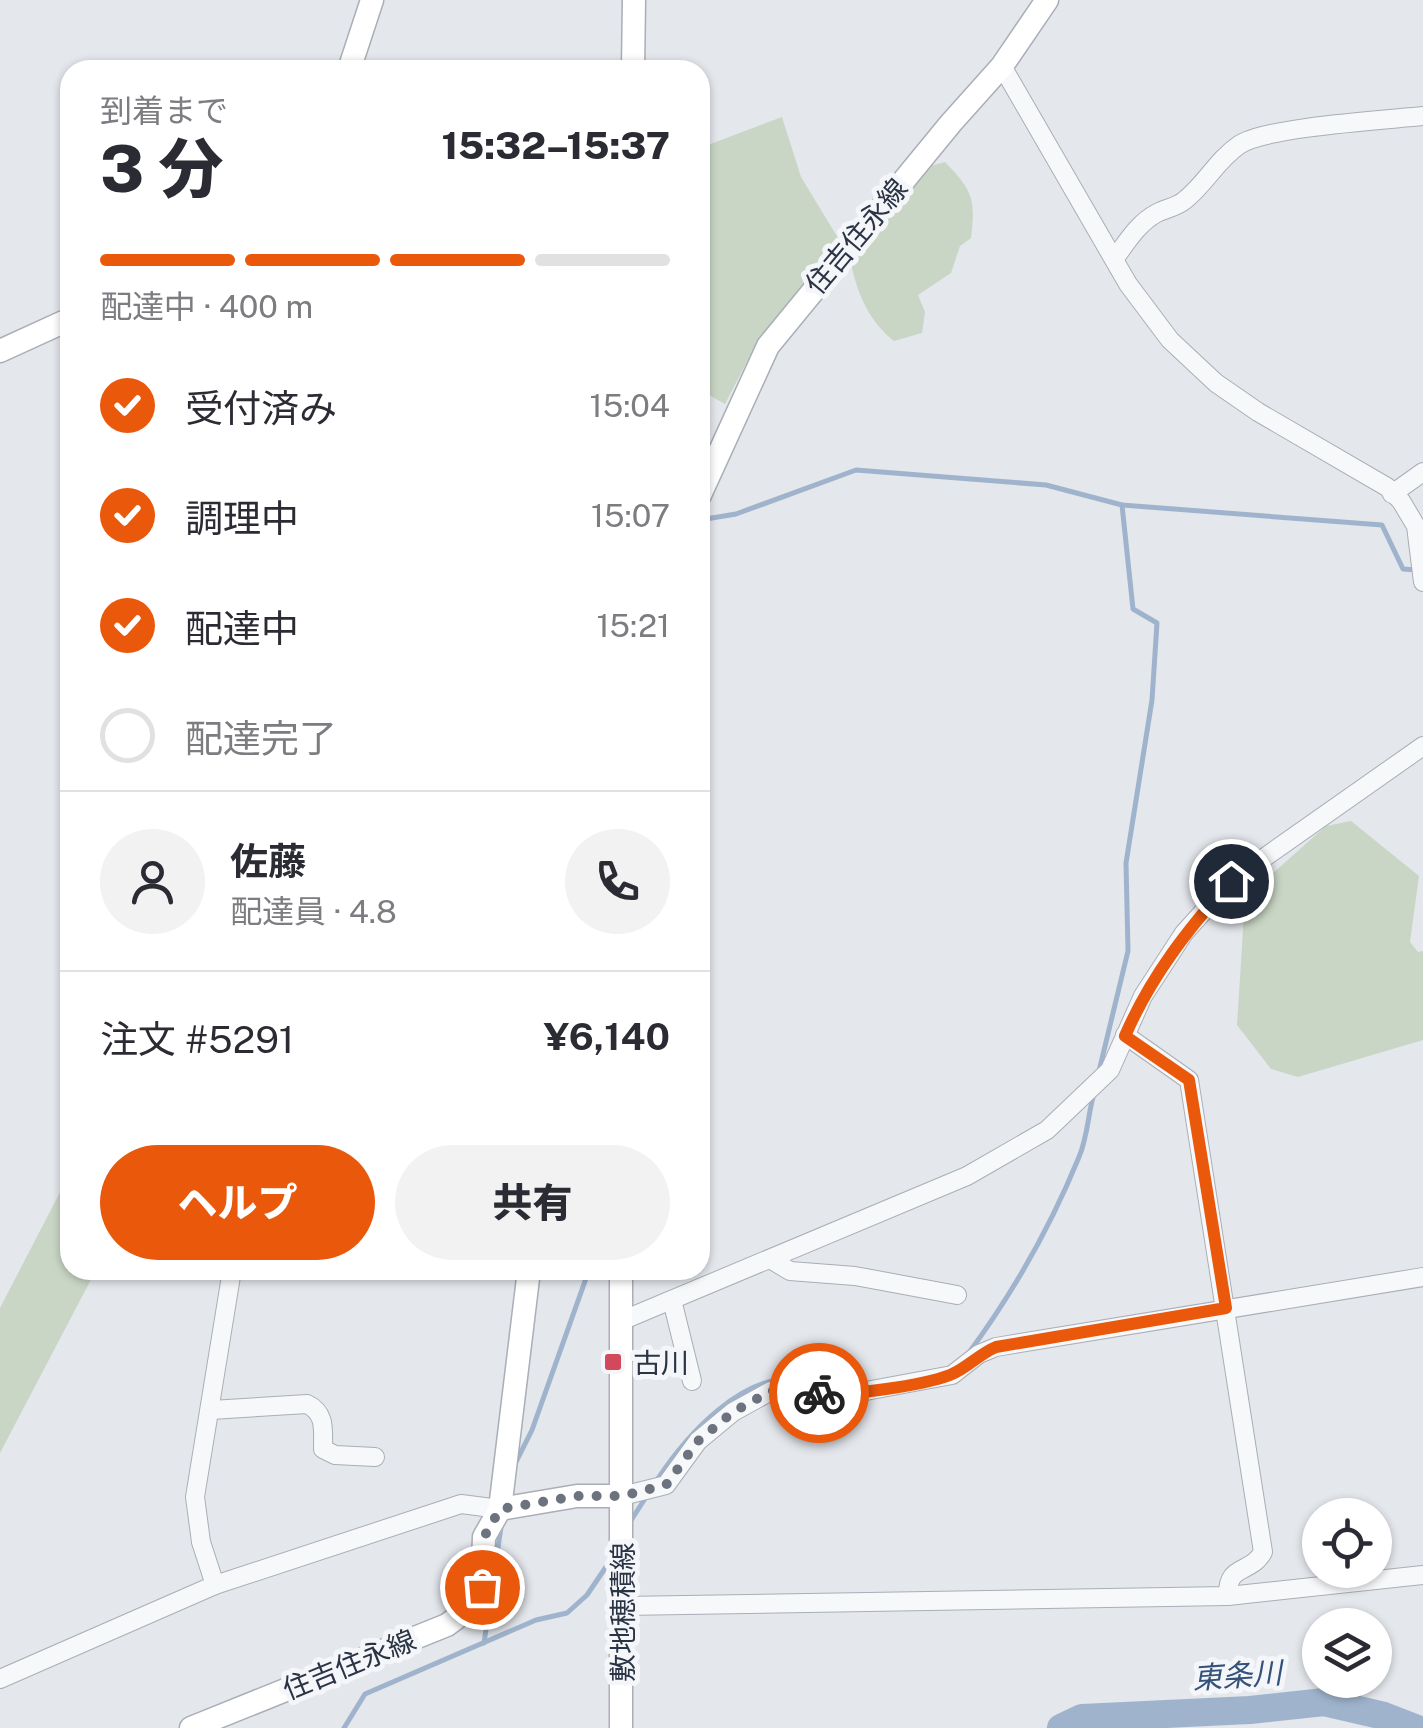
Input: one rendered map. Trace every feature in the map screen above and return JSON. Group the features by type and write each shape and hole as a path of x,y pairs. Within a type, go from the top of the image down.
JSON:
{"main road":[{"path":"352,60 372,0"},
{"path":"633,60 634,0"},
{"name":"住吉住永線","path":"710,473 768,346 1002,66 1047,0"},
{"path":"0,351 60,324"},
{"name":"住吉住永線","path":"190,1728 447,1625 475,1604 482,1587 484,1537 500,1509 528,1280"},
{"path":"500,1509 577,1496 622,1496 621,1280"},
{"name":"敷地穂積線","path":"621,1728 622,1496"}],"street":[{"path":"1002,66 1145,310 1216,383 1392,494 1416,526 1423,582"},
{"path":"1115,258 1136,230 1156,214 1180,204 1206,182 1221,159 1244,142 1278,132 1423,116"},
{"path":"1392,494 1423,472"},
{"path":"621,1321 966,1176 1046,1130 1110,1070 1143,996 1184,934 1231,881 1423,746"},
{"path":"1125,1036 1189,1080 1263,1552 1258,1562 1233,1573 1228,1596"},
{"path":"770,1259 790,1272 854,1276 958,1295"},
{"path":"622,1496 666,1485 698,1441 733,1412 771,1391 795,1389 840,1396 952,1375 979,1354 996,1347 1423,1278"},
{"path":"214,1586 201,1542 195,1497 230,1280"},
{"path":"672,1300 692,1381"},
{"path":"210,1410 307,1404 316,1408 323,1419 323,1448 335,1456 375,1457"},
{"path":"0,1679 214,1586 462,1504 500,1509"},
{"path":"622,1606 1228,1596 1423,1575"}],"green space":[{"path":"782,117 801,177 838,238 828,258 758,340 725,404 710,396 710,144"},
{"path":"945,162 970,196 971,238 960,246 951,273 918,295 925,312 922,333 894,341 871,316 851,264 844,262 923,168"},
{"path":"1351,821 1419,876 1410,942 1418,952 1423,951 1423,1040 1298,1077 1271,1069 1237,1025 1245,898 1326,826"},
{"path":"60,1192 60,1280 91,1280 0,1453 0,1308"}],"waterway":[{"path":"710,518 736,514 856,470 1046,485 1122,505 1382,525 1403,569 1417,570"},
{"path":"1099,1071 1128,951 1126,863 1152,700 1157,623 1133,609 1122,505"},
{"path":"968,1354 1015,1284 1056,1209 1082,1150 1093,1097"},
{"path":"515,1464 532,1430 585,1280"},
{"path":"657,1480 700,1427 737,1396 779,1380 801,1379 840,1387"},
{"path":"630,1522 646,1497"},
{"path":"484,1643 501,1527"},
{"path":"344,1728 365,1694 536,1620 567,1613 587,1595 612,1558"},
{"name":"東条川","path":"1061,1728 1082,1718 1250,1710 1324,1702 1384,1716 1415,1728"}],"way so far":[{"path":"482,1587 484,1537 500,1509 577,1496 622,1496 666,1485 698,1441 733,1412 771,1391 819,1393"}],"place":[{"name":"古川","path":"613,1362"}],"route":[{"path":"819,1393 840,1396 952,1375 979,1354 996,1347 1226,1308 1189,1080 1125,1036 1143,996 1184,934 1231,881"}]}
